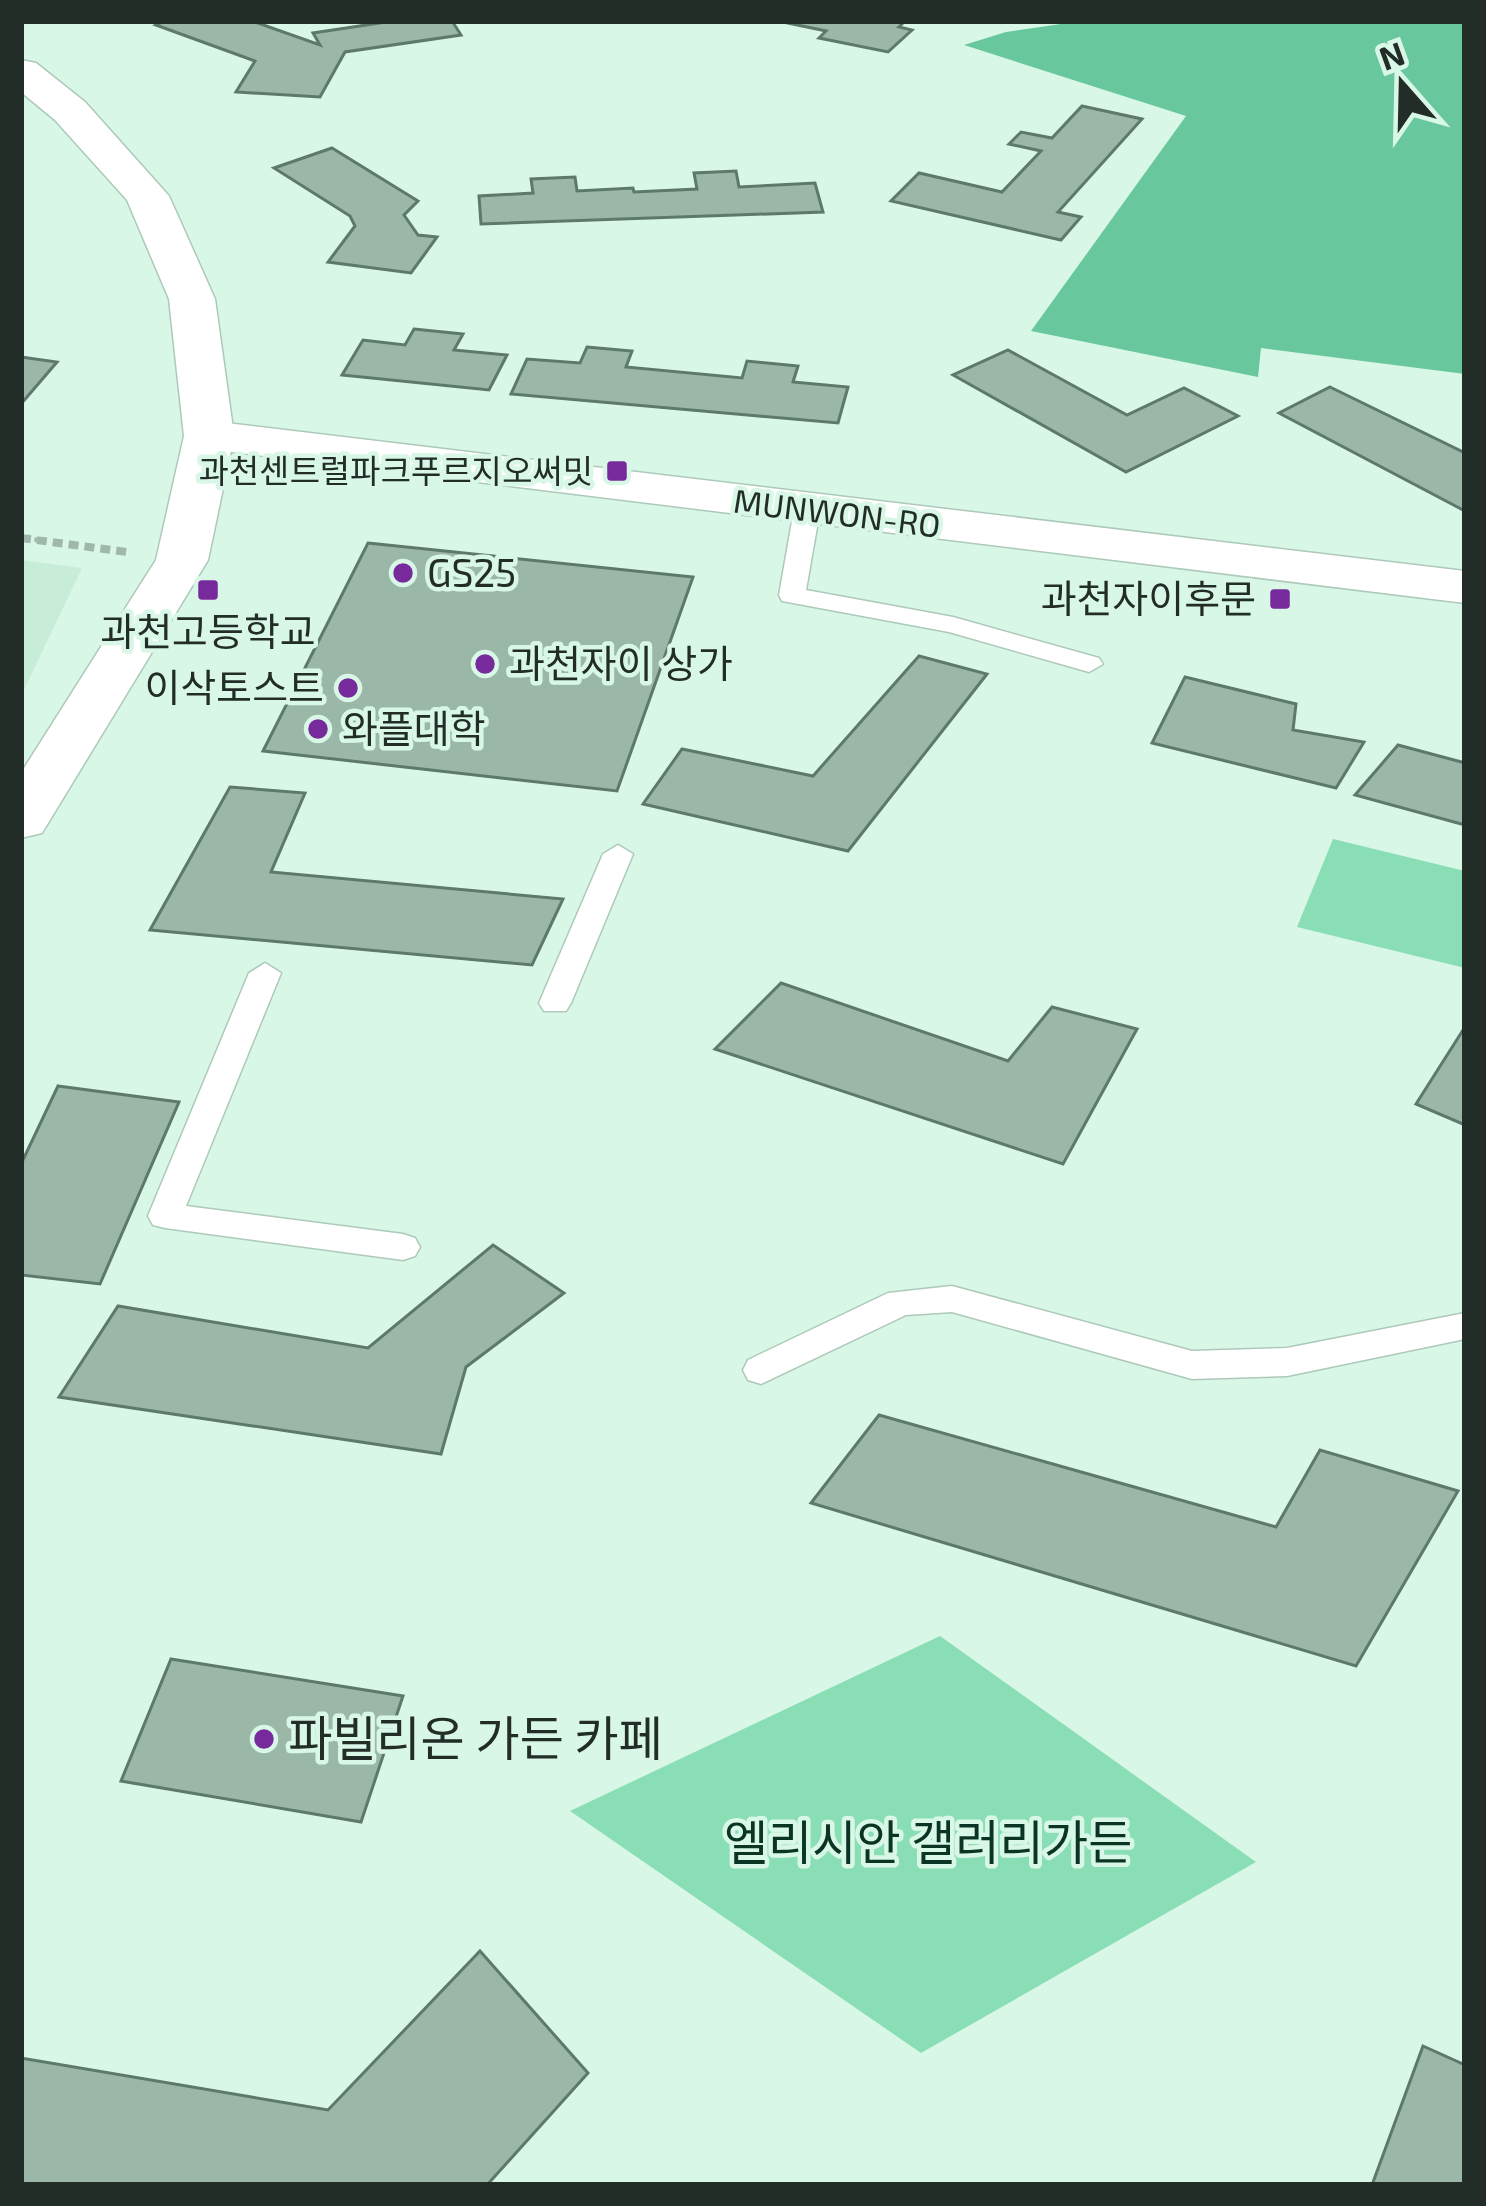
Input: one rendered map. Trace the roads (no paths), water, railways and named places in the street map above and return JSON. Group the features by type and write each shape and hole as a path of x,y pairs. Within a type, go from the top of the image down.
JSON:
{"street":[{"path":"21,72 70,112 147,196 192,299 209,436 182,560 21,820"},
{"name":"MUNWON-RO","path":"209,436 1465,587"}],"lane":[{"path":"808,510 792,595 953,625 1089,664"},
{"path":"555,1003 618,854"},
{"path":"265,973 165,1216 403,1247"},
{"path":"760,1370 901,1302 952,1299 1192,1365 1287,1362 1465,1326"}],"place":[{"name":"과천센트럴파크푸르지오써밋","path":"617,471"},
{"name":"GS25","path":"403,573"},
{"name":"과천고등학교","path":"208,590"},
{"name":"과천자이후문","path":"1280,599"},
{"name":"과천자이 상가","path":"485,664"},
{"name":"이삭토스트","path":"348,688"},
{"name":"와플대학","path":"318,729"},
{"name":"파빌리온 가든 카페","path":"264,1739"}],"park label":[{"name":"엘리시안 갤러리가든","path":"928,1843"}]}
